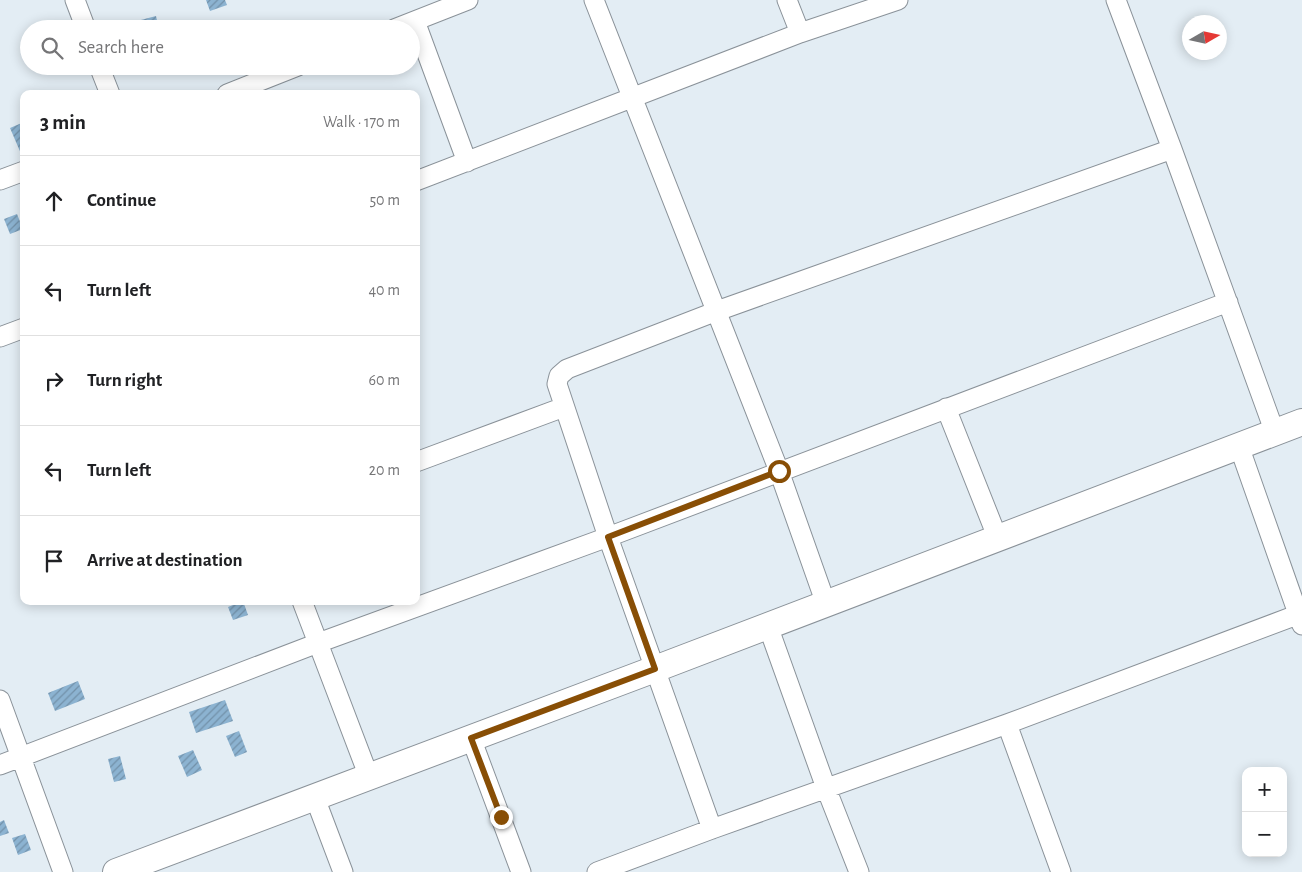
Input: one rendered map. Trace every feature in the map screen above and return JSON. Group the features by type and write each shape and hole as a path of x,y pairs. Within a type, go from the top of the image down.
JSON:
{"street":[{"path":"75,0 83,20"},
{"path":"418,20 468,0"},
{"path":"594,0 779,471 826,604"},
{"path":"788,0 800,33"},
{"path":"420,180 800,33 898,0"},
{"path":"1116,0 1172,148 1275,433"},
{"path":"420,35 467,162"},
{"path":"103,75 109,90"},
{"path":"237,90 275,75"},
{"path":"712,829 608,537 564,407 557,384 559,376 567,369 717,311 1172,148"},
{"path":"0,180 20,172"},
{"path":"0,765 318,643 608,537 1228,302"},
{"path":"0,337 20,330"},
{"path":"420,461 564,407"},
{"path":"946,408 998,538"},
{"path":"116,872 145,867 369,777 1302,422"},
{"path":"597,872 1301,617 1239,446"},
{"path":"304,605 369,777"},
{"path":"768,626 826,788 859,872"},
{"path":"0,700 63,872"},
{"path":"1007,724 1061,872"},
{"path":"471,738 521,872"},
{"path":"315,798 343,872"}],"building":[{"path":"206,0 225,0 227,5 210,11"},
{"path":"156,16 157,20 141,20"},
{"path":"20,124 20,151 10,128"},
{"path":"17,214 20,222 20,230 10,234 4,219"},
{"path":"244,605 248,615 233,620 228,607"},
{"path":"78,681 85,699 55,711 48,693"},
{"path":"225,700 233,721 196,733 189,712"},
{"path":"239,731 247,752 235,757 226,736"},
{"path":"193,750 202,770 187,777 178,756"},
{"path":"120,756 126,779 114,782 108,759"},
{"path":"4,820 9,833 0,836 0,822"},
{"path":"25,834 31,850 18,855 12,838"}],"route":[{"path":"501,817 471,738 655,669 608,537 779,471"}]}
